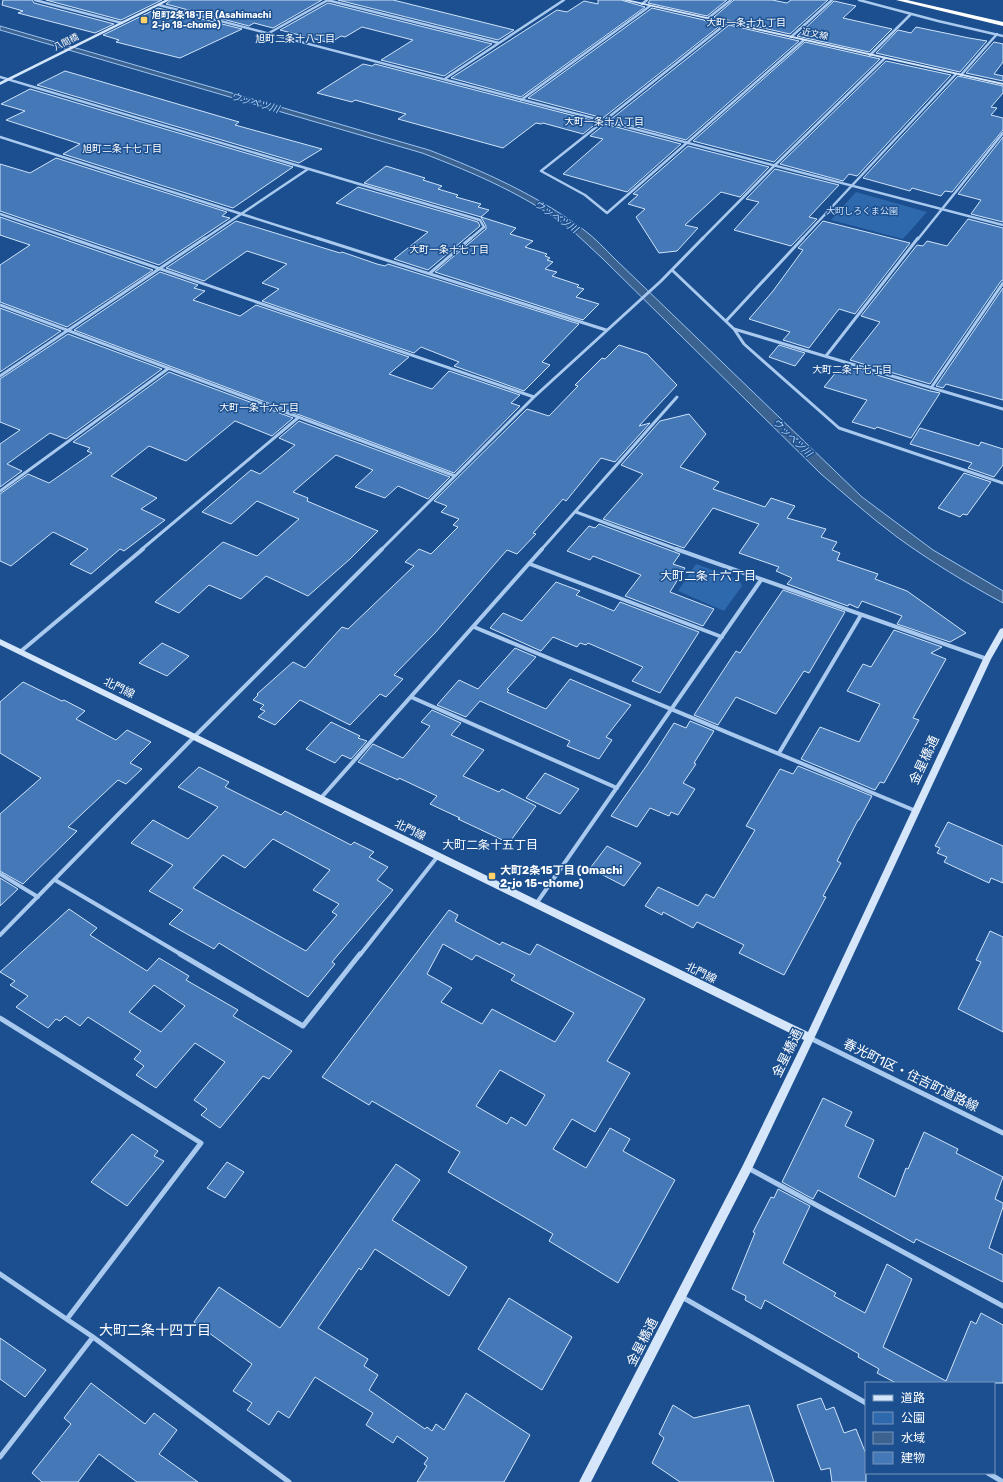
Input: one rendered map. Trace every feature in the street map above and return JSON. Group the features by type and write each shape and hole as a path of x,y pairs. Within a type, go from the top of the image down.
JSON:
{"highway":[{"path":"899,0 1003,24"}],"street":[{"path":"36,0 122,23"},
{"name":"八間橋","path":"0,84 168,0"},
{"path":"269,33 327,0 499,43"},
{"path":"446,78 564,0"},
{"name":"近文線","path":"624,0 1003,84"},
{"path":"642,4 647,0"},
{"path":"707,19 731,0"},
{"path":"791,37 832,0"},
{"path":"859,0 1003,36"},
{"path":"159,5 446,78 457,84 1003,225"},
{"path":"520,100 650,6"},
{"path":"870,55 911,14"},
{"path":"727,23 601,121 541,171 585,195 607,213 804,40"},
{"path":"726,321 997,34"},
{"path":"0,935 194,737 534,397 661,281 774,166 885,58"},
{"path":"0,77 480,220 484,227 430,273"},
{"path":"826,356 941,209 1003,133"},
{"path":"0,137 606,330"},
{"path":"0,376 308,169"},
{"path":"0,214 534,397"},
{"path":"672,270 734,329 744,344 839,428 1003,483"},
{"path":"931,388 1003,283"},
{"path":"0,305 455,476"},
{"path":"734,329 1003,410"},
{"path":"0,491 168,368"},
{"path":"320,798 474,627 677,397"},
{"path":"20,652 299,417"},
{"path":"576,512 761,580 987,659"},
{"path":"530,564 722,637"},
{"path":"536,904 761,580"},
{"path":"779,753 861,615"},
{"path":"474,627 672,708 916,811"},
{"name":"金星橋通","path":"585,1482 747,1168 810,1038 987,659 1001,634"},
{"name":"北門線","path":"0,642 810,1038"},
{"path":"411,697 616,788"},
{"path":"55,880 303,1026 438,856"},
{"path":"0,874 38,897"},
{"path":"0,1018 201,1143 67,1319"},
{"name":"春光町1区・住吉町道路線","path":"810,1038 1003,1133"},
{"path":"747,1168 1003,1306"},
{"path":"0,1274 93,1337 289,1482"},
{"path":"681,1297 865,1402"},
{"path":"0,1457 93,1337"},
{"path":"990,1474 1003,1482"}],"green space":[{"name":"大町しろくま公園","path":"856,192 927,212 903,239 831,220"},
{"path":"696,564 739,580 742,586 724,611 678,591"}],"water":[{"name":"ウッペツ川","path":"0,26 429,150 489,175 529,195 566,217 596,240 862,497 933,550 1003,591 1003,603 922,555 868,514 821,474 578,235 557,219 520,196 481,177 422,153 0,30"}],"building":[{"path":"3,0 32,0 34,3 114,24 95,33 18,13 23,11 2,5"},
{"path":"46,0 162,0 121,20"},
{"path":"171,0 322,0 273,28 254,23 249,26 166,4"},
{"path":"338,0 393,0 514,30 498,40"},
{"path":"598,0 621,0 645,7 521,97 451,78 557,10 567,12 584,1 598,4"},
{"path":"650,0 727,0 707,16 648,3"},
{"path":"734,0 772,0 787,3 791,0 828,0 790,34 714,17"},
{"path":"834,1 856,6 843,18 892,29 869,52 797,36"},
{"path":"328,3 492,44 444,76 381,60 413,40 362,27 345,37 341,36 330,43 280,30"},
{"path":"158,8 242,29 180,58 116,42 119,40 103,35"},
{"path":"652,8 704,20 706,22 722,24 603,118 528,98"},
{"path":"729,25 799,41 686,140 610,120"},
{"path":"916,27 987,41 960,72 876,53 898,30 911,33"},
{"path":"805,42 880,59 774,162 693,141"},
{"path":"994,42 1003,44 1003,62 994,74 1003,76 1003,81 966,73"},
{"path":"886,61 951,75 857,176 849,174 843,181 780,164"},
{"path":"363,64 372,66 375,64 598,122 583,134 543,123 536,123 503,148 398,119 406,114 355,100 352,102 317,93"},
{"path":"65,71 239,122 235,125 322,149 299,163 37,85"},
{"path":"958,76 1003,86 1003,93 991,107 997,108 991,115 1003,118 1003,130 952,192 945,191 941,196 912,188 910,191 863,178"},
{"path":"30,89 293,167 233,208 63,154 80,144 6,120 25,111 1,104"},
{"path":"605,124 681,144 627,192 563,174 603,139 590,136"},
{"path":"1003,137 1003,222 971,214 981,200 958,194"},
{"path":"688,146 769,167 740,197 721,192 685,225 698,228 677,251 659,253 636,217 645,209 628,204 638,195 633,194"},
{"path":"56,158 227,212 222,216 230,218 159,265 0,211 0,164 30,173"},
{"path":"386,166 425,178 423,180 442,186 438,189 458,195 456,197 481,204 478,207 489,210 481,217 364,183"},
{"path":"775,169 839,185 809,217 817,219 791,246 734,230 759,202 746,199"},
{"path":"358,187 478,222 480,226 428,270 394,259 428,232 336,203"},
{"path":"0,217 153,270 67,327 0,302 0,265 30,245 0,235"},
{"path":"481,217 516,228 510,234 533,241 525,247 547,254 545,256 550,258 547,260 553,262 545,269 557,272 552,276 579,285 577,287 584,289 576,297 599,304 583,320 435,272 486,229"},
{"path":"968,219 1003,228 1003,280 930,384 850,360 880,322 861,316 917,245 923,246 927,241 947,246"},
{"path":"236,221 340,253 342,252 377,264 385,266 388,264 579,324 542,362 550,365 524,391 454,366 459,362 421,347 414,353 262,301 279,289 262,283 287,264 247,251 204,281 166,268"},
{"path":"823,221 910,243 855,314 839,309 809,348 783,340 790,332 749,319 773,291 803,250 798,248"},
{"path":"160,272 198,285 194,288 205,291 193,300 240,316 256,305 409,357 389,374 432,389 449,371 520,395 511,403 520,406 454,473 74,330"},
{"path":"1003,288 1003,400 946,384 943,388 936,386"},
{"path":"0,308 61,331 0,372"},
{"path":"68,334 162,369 66,439 50,433 7,464 22,471 0,487 0,444 20,430 0,422 0,379"},
{"path":"619,345 647,354 677,385 639,426 650,423 615,462 601,458 566,501 563,499 533,533 536,534 517,554 507,550 435,633 394,675 403,679 386,697 380,694 350,725 300,700 275,725 258,717 265,711 260,709 264,705 253,700 258,695 257,694 293,662 305,668 342,627 348,629 414,566 405,562 419,549 431,554 458,527 453,525 459,519 441,512 447,506 434,501 527,409 549,416 578,386 575,385 602,358 605,359"},
{"path":"779,345 805,353 795,366 769,357"},
{"path":"847,366 940,393 911,438 877,427 875,429 852,422 867,400 824,387 837,371 842,372"},
{"path":"169,372 293,418 272,436 235,421 186,461 149,446 111,476 157,498 141,509 165,520 124,551 120,549 91,574 70,564 88,549 53,532 11,566 0,561 0,494 28,474 49,483 92,453 87,451 90,448 73,442"},
{"path":"689,414 706,434 680,467 719,482 713,489 765,507 771,498 795,506 787,518 826,529 821,537 837,542 832,550 840,553 837,560 878,574 875,579 907,591 966,633 950,642 897,624 902,616 862,601 858,608 849,604 848,606 787,584 792,578 776,571 779,567 739,553 759,524 713,508 684,548 603,519 643,474 621,465 660,421"},
{"path":"299,421 450,477 428,499 398,486 385,498 355,487 373,470 336,455 293,492 308,498 307,501 378,531 350,559 308,596 266,576 241,599 209,585 179,613 155,602 223,542 257,556 299,519 257,501 231,524 202,512 251,470 260,474 295,445 279,438"},
{"path":"920,428 979,446 981,442 1003,449 1003,465 994,477 968,468 972,463 910,444"},
{"path":"964,473 991,482 967,515 963,514 960,517 938,508"},
{"path":"599,524 680,554 673,564 685,568 670,592 714,609 703,626 625,596 641,575 593,556 590,560 567,551 589,526 595,528"},
{"path":"556,582 580,591 576,595 614,611 620,602 699,632 660,693 632,681 643,667 588,643 586,645 580,643 577,647 553,637 541,651 490,628 503,613 522,621"},
{"path":"783,590 845,612 809,673 804,671 776,714 736,697 718,725 694,715 736,651 740,653"},
{"path":"894,630 942,647 931,653 946,659 913,718 919,720 884,783 880,782 875,790 801,759 820,727 859,742 880,704 847,691 863,664 871,667"},
{"path":"162,643 189,656 167,676 139,663"},
{"path":"515,648 536,657 507,689 509,690 507,692 546,709 570,679 631,705 606,737 612,740 599,759 567,746 570,741 480,701 466,717 437,705 459,680 478,689"},
{"path":"23,682 85,711 76,719 116,740 127,730 151,742 130,763 142,769 126,784 118,780 68,827 77,831 23,884 0,871 0,814 41,778 0,753 0,702"},
{"path":"432,710 461,723 451,735 484,750 463,776 499,792 502,789 536,806 509,843 430,804 437,796 399,778 398,780 358,762 373,744 403,758 430,726 421,722"},
{"path":"690,721 714,731 694,763 696,764 683,783 695,789 678,815 671,812 669,816 650,808 637,827 611,816 647,765 674,723 686,728"},
{"path":"331,722 360,736 358,738 367,741 351,759 342,755 335,763 306,749"},
{"path":"798,766 872,796 837,861 841,863 823,896 826,897 784,975 739,953 744,945 697,922 693,928 663,912 662,915 645,906 658,887 698,906 706,894 714,898 755,830 746,826 780,769 793,774"},
{"path":"199,767 229,782 225,787 281,815 285,811 351,845 354,842 374,852 369,857 388,867 377,880 393,890 332,962 335,964 308,997 219,943 214,949 169,924 183,910 149,891 173,865 131,843 153,820 188,839 218,807 178,787","holes":["273,839 330,870 313,890 339,904 332,912 337,915 306,951 193,888 223,855 245,868"]},
{"path":"545,773 579,789 560,814 526,798"},
{"path":"948,822 1003,846 1003,883 991,878 989,883 944,862 947,857 937,853 940,848 935,846"},
{"path":"607,846 641,863 624,886 599,873 600,872 591,867"},
{"path":"0,878 18,889 0,906"},
{"path":"69,909 97,928 90,935 147,971 159,958 189,976 186,980 238,1010 233,1016 292,1051 269,1079 263,1076 220,1128 201,1115 207,1109 194,1100 225,1062 195,1043 156,1088 136,1075 144,1066 134,1059 141,1051 88,1017 80,1026 65,1016 60,1021 56,1019 48,1028 16,1007 28,996 10,985 15,981 0,972","holes":["154,985 185,1006 161,1032 129,1012"]},
{"path":"449,910 458,915 455,921 500,945 502,942 530,955 537,944 645,999 607,1061 630,1073 595,1132 572,1119 553,1149 586,1168 610,1128 630,1139 623,1151 675,1180 618,1283 549,1241 553,1234 448,1172 460,1152 372,1101 369,1105 322,1077","holes":["443,944 472,960 476,955 515,975 511,980 574,1013 555,1042 492,1009 482,1024 441,1002 452,988 427,974","500,1070 545,1095 526,1126 511,1117 507,1124 476,1106"]},
{"path":"990,931 1003,937 1003,1032 958,1009 981,962 976,960"},
{"path":"823,1098 852,1112 845,1126 874,1140 858,1177 895,1197 906,1168 908,1169 924,1132 958,1149 956,1153 1003,1177 995,1199 1003,1203 1003,1207 989,1248 1003,1255 1003,1282 916,1239 914,1243 818,1190 813,1199 782,1182"},
{"path":"132,1134 158,1151 154,1156 164,1161 127,1206 91,1182"},
{"path":"227,1162 244,1172 225,1198 207,1188"},
{"path":"396,1164 420,1180 392,1220 467,1267 449,1296 375,1249 361,1270 359,1268 318,1328 368,1359 364,1366 378,1375 369,1390 425,1429 427,1427 432,1431 436,1424 444,1430 466,1393 530,1435 504,1482 417,1482 427,1466 424,1464 428,1458 397,1436 393,1443 366,1425 373,1413 315,1377 289,1418 278,1411 269,1425 247,1410 252,1403 233,1391 252,1364 194,1322 219,1287 280,1328"},
{"path":"778,1189 810,1206 783,1263 836,1293 834,1296 865,1313 887,1264 912,1279 883,1347 946,1381 971,1321 976,1324 981,1313 1003,1325 1003,1383 894,1382 877,1373 879,1369 858,1357 859,1354 765,1300 761,1309 745,1300 746,1296 732,1289 755,1233 753,1232 771,1197 774,1198"},
{"path":"509,1298 572,1337 542,1390 478,1349"},
{"path":"0,1338 46,1370 25,1397 0,1379"},
{"path":"91,1383 145,1424 154,1413 177,1430 159,1454 198,1482 137,1482 99,1454 78,1482 42,1482 32,1473 71,1424 64,1418"},
{"path":"821,1398 826,1410 834,1407 844,1433 856,1429 865,1452 866,1482 832,1482 830,1468 821,1470 797,1405"},
{"path":"673,1405 694,1418 749,1405 774,1482 680,1482 652,1463 664,1438 659,1434"}],"place":[{"name":"旭町2条18丁目 (Asahimachi 2-jo 18-chome)","path":"144,20"},
{"name":"大町2条15丁目 (Omachi 2-jo 15-chome)","path":"492,876"}],"district":[{"name":"大町一条十九丁目","path":"746,23"},
{"name":"旭町二条十八丁目","path":"295,39"},
{"name":"大町一条十八丁目","path":"604,122"},
{"name":"旭町二条十七丁目","path":"122,149"},
{"name":"大町一条十七丁目","path":"449,250"},
{"name":"大町二条十七丁目","path":"852,370"},
{"name":"大町一条十六丁目","path":"259,408"},
{"name":"大町二条十六丁目","path":"708,576"},
{"name":"大町二条十五丁目","path":"490,845"},
{"name":"大町二条十四丁目","path":"155,1330"}]}
